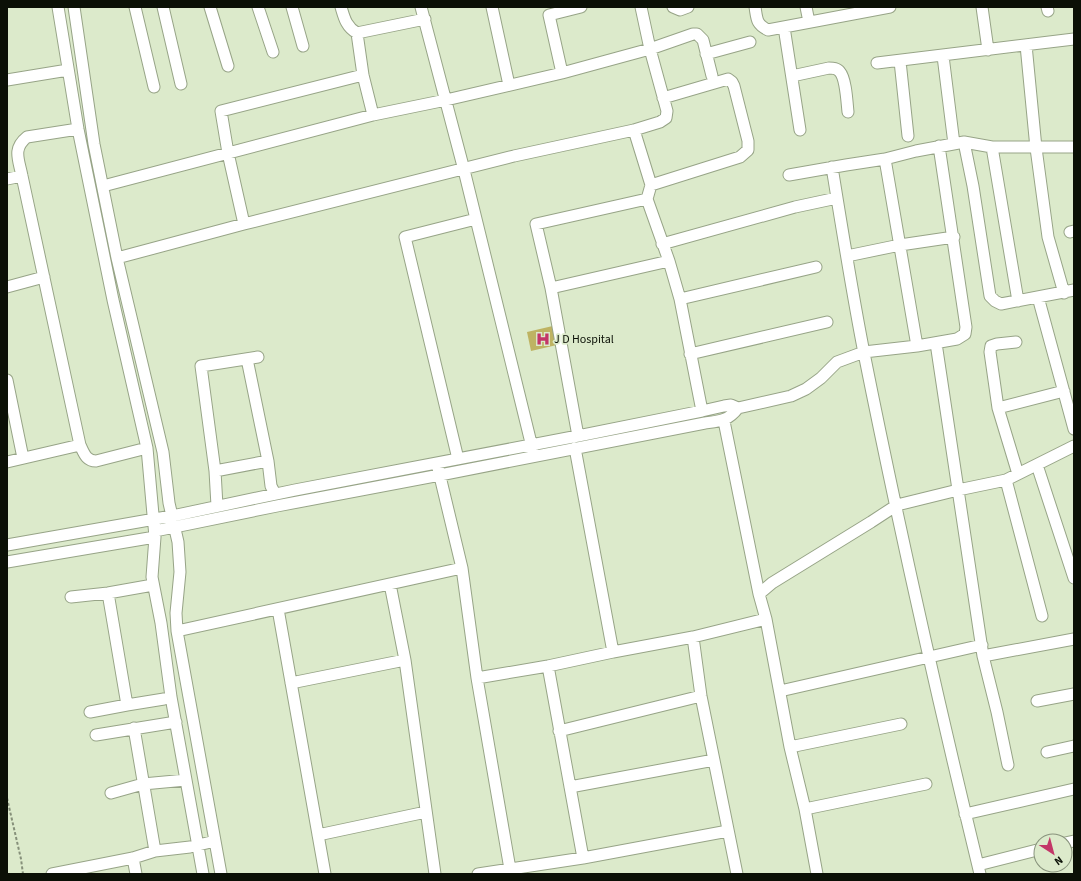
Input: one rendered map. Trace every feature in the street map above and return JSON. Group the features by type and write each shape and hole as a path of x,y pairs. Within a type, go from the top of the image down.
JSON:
{"street":[{"path":"58,7 78,130 113,300 147,448 155,534 152,577 153,585 161,623 171,697 202,874"},
{"path":"74,7 94,144 117,258 163,452 168,497 178,542 180,572 176,613 177,631 221,874"},
{"path":"135,7 154,87"},
{"path":"163,7 181,84"},
{"path":"210,7 228,66"},
{"path":"258,7 273,52"},
{"path":"292,7 303,46"},
{"path":"341,7 344,21 356,33 363,76 373,115"},
{"path":"421,7 464,170 534,457"},
{"path":"492,7 509,85"},
{"path":"562,73 548,11 581,7"},
{"path":"117,258 244,224 464,170 514,156 634,130 660,122 666,118 667,111 650,49 641,7"},
{"path":"674,7 680,10 688,7"},
{"path":"755,7 758,21 762,27 768,30 890,7"},
{"path":"806,7 809,22"},
{"path":"982,7 988,50"},
{"path":"356,33 425,19"},
{"path":"784,26 800,130"},
{"path":"103,186 373,115 562,73 650,49 693,34 697,34 703,40 712,76"},
{"path":"877,63 1074,39"},
{"path":"706,54 750,42"},
{"path":"943,56 959,143 973,186 990,296 1001,304 1069,292 1048,237 1036,148 1026,45"},
{"path":"900,61 908,136"},
{"path":"792,76 829,68 835,68 840,71 843,77 848,112"},
{"path":"7,80 68,70"},
{"path":"244,224 228,153 221,111 363,76"},
{"path":"651,185 740,157 748,150 748,142 734,86 728,79 663,98"},
{"path":"78,130 27,138 21,142 17,150 80,445 84,455 91,461 147,448"},
{"path":"634,130 651,185 647,199 680,299 702,411"},
{"path":"789,175 832,167 885,160 916,151 959,143 992,147 1074,147"},
{"path":"7,545 153,520 274,494 731,405 738,408 791,396 806,389 821,378 837,362 864,352 917,346 957,339 965,334 966,327 954,238 939,146"},
{"path":"992,147 1018,301"},
{"path":"885,160 917,346"},
{"path":"832,167 864,352 928,657 979,869 1033,852"},
{"path":"7,179 22,176"},
{"path":"662,244 796,207 837,198"},
{"path":"578,436 551,288 536,224 647,199"},
{"path":"458,459 404,237 476,219"},
{"path":"847,256 900,245 954,238"},
{"path":"551,288 669,262"},
{"path":"680,299 816,267"},
{"path":"7,287 44,277"},
{"path":"1038,297 1074,429"},
{"path":"690,354 827,322"},
{"path":"1016,342 991,346 990,352 998,408 1018,474"},
{"path":"936,343 982,651 1008,765"},
{"path":"218,506 215,471 201,366 258,357"},
{"path":"247,359 268,461 271,486 274,494"},
{"path":"7,380 23,458"},
{"path":"998,408 1064,391"},
{"path":"7,562 155,534 175,528 277,506 705,423 724,421 738,408"},
{"path":"724,421 759,594 766,619 790,747 805,809 817,874"},
{"path":"7,462 80,445"},
{"path":"759,594 772,583 897,505 1006,480 1074,446"},
{"path":"576,448 613,652"},
{"path":"215,471 268,461"},
{"path":"437,463 462,568 477,678 510,869"},
{"path":"1037,465 1074,578"},
{"path":"1006,480 1042,616"},
{"path":"177,631 278,610 462,568"},
{"path":"390,584 405,660 435,874"},
{"path":"71,597 108,593 153,585"},
{"path":"108,593 127,705"},
{"path":"278,610 324,874"},
{"path":"477,678 548,666 693,637 766,619"},
{"path":"693,637 701,696 737,874"},
{"path":"780,691 899,665 928,657 1074,639"},
{"path":"291,683 405,660"},
{"path":"548,666 583,858"},
{"path":"1037,701 1074,694"},
{"path":"559,732 701,696"},
{"path":"90,712 171,697"},
{"path":"96,734 176,722"},
{"path":"790,747 901,724"},
{"path":"134,728 155,851"},
{"path":"1047,752 1074,746"},
{"path":"570,787 714,760"},
{"path":"111,793 143,784 186,780"},
{"path":"805,809 926,784"},
{"path":"965,814 1074,789"},
{"path":"318,835 426,812"},
{"path":"478,874 583,858 728,831"},
{"path":"52,874 97,870 155,851 190,847 197,844 215,841"},
{"path":"133,858 136,874"}],"path":[{"path":"7,798 23,874"}],"building":[{"path":"557,325 561,344 531,351 527,332"}],"place":[{"name":"J D Hospital","path":"543,339"}]}
